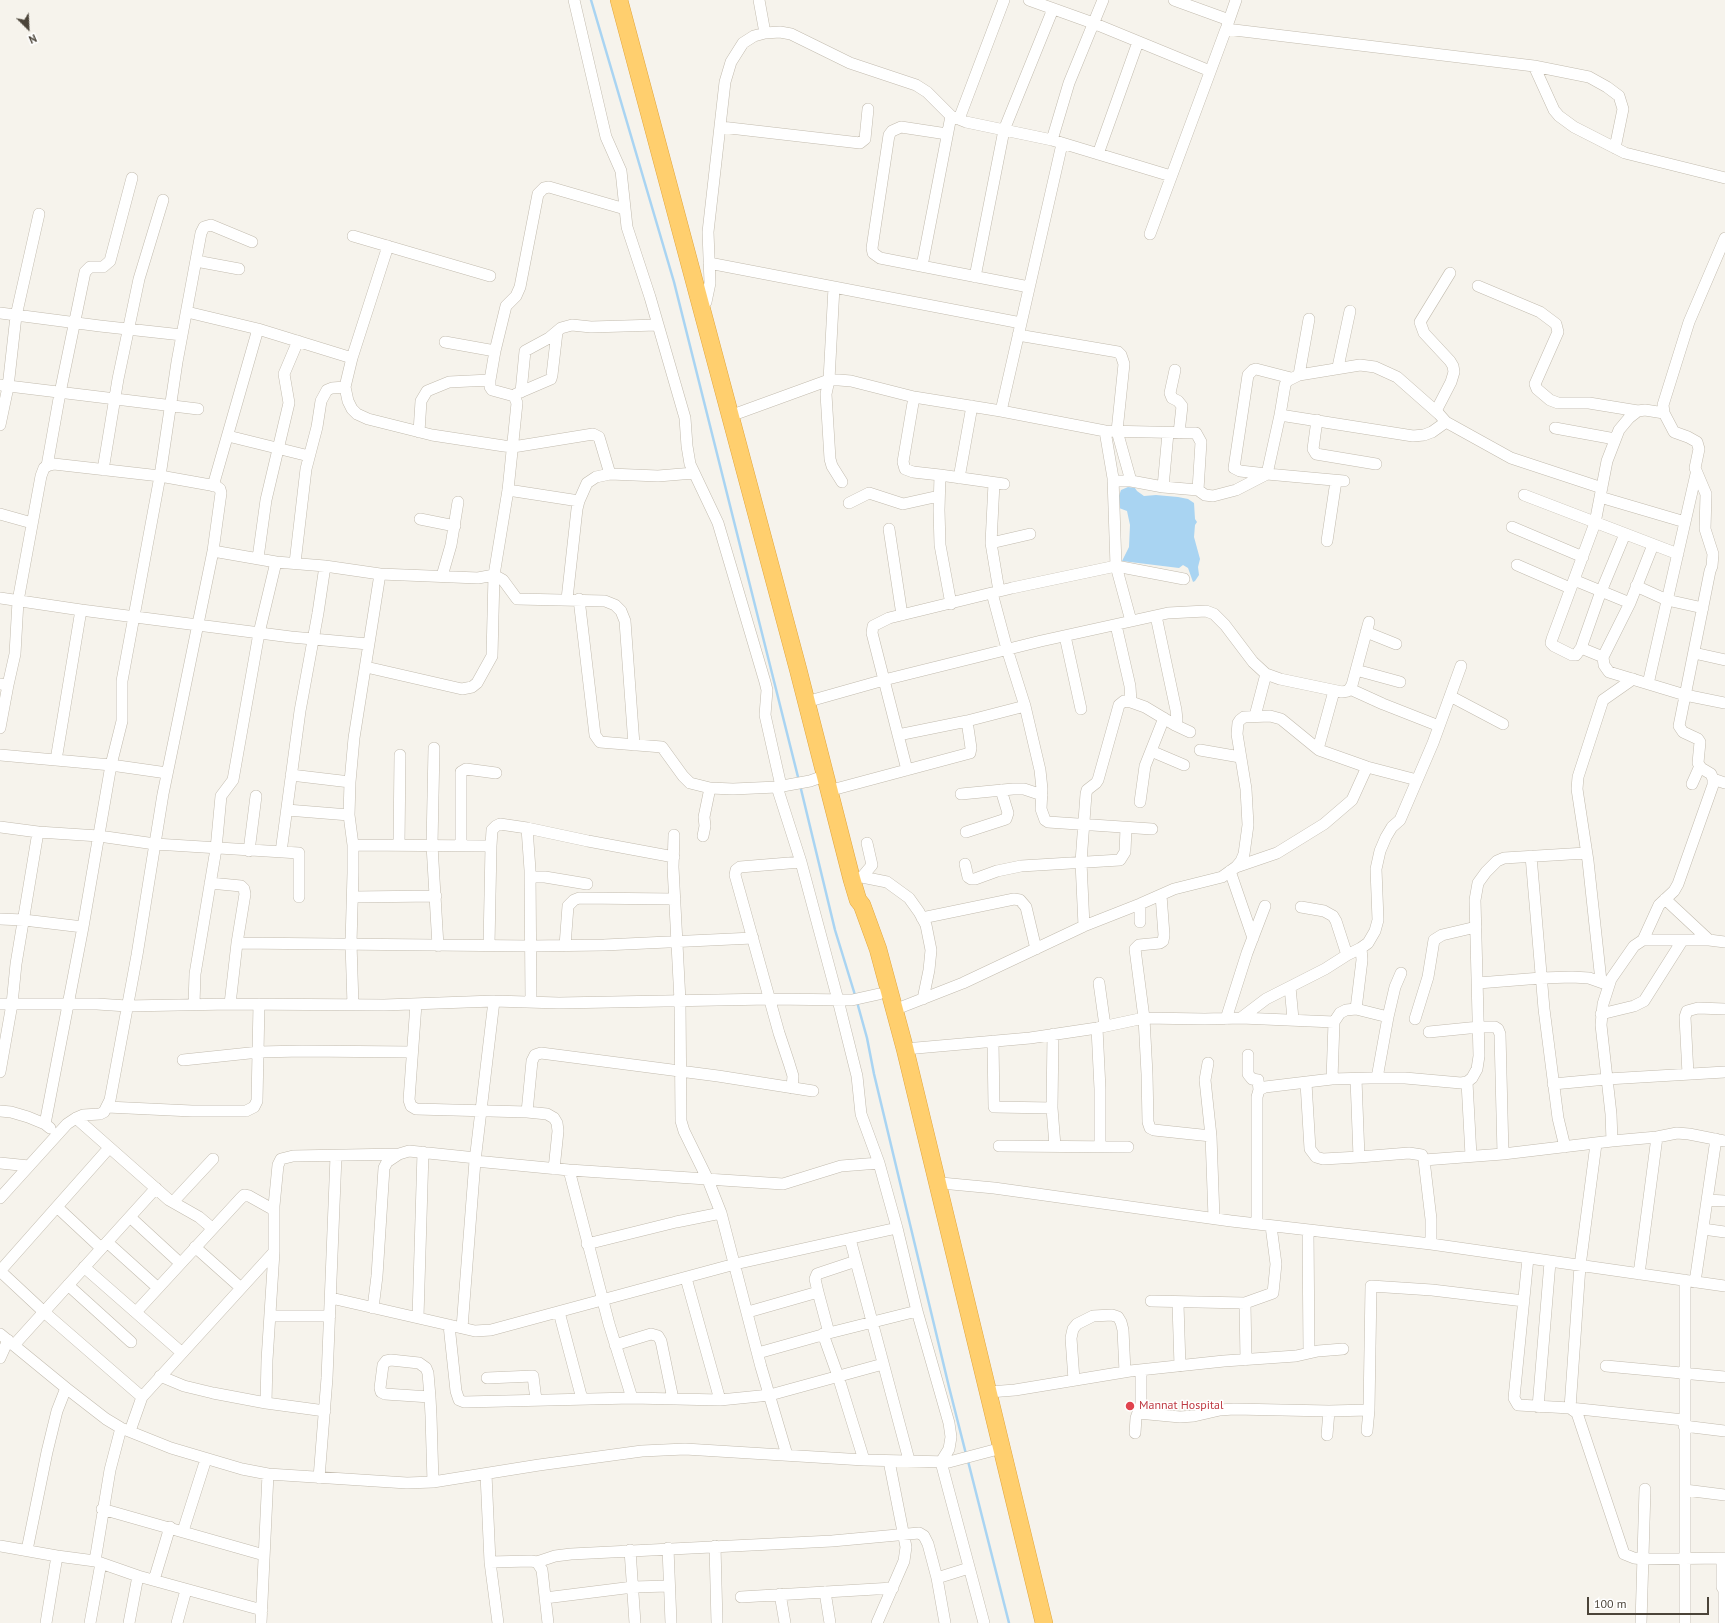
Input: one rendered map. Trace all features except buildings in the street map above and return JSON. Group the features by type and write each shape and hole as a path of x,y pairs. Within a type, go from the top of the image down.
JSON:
{"highway":[{"path":"619,0 806,702 821,782 857,878 857,907 874,995 928,1186 990,1451 1033,1623"},
{"path":"858,900 862,904 878,949 905,1049 937,1185 989,1392 990,1451 1044,1623"}],"street":[{"path":"574,0 606,137 621,171 627,227 650,297 685,418 688,456 694,473 718,523 765,682 767,690 765,715 857,1076 862,1114 879,1163 897,1228 917,1311 949,1423 949,1448 945,1462 969,1568 984,1623"},
{"path":"759,0 766,33"},
{"path":"922,266 947,134 1004,0"},
{"path":"1029,0 1093,23 1210,71"},
{"path":"1001,411 1029,287 1070,83 1103,0"},
{"path":"1174,0 1228,24 1534,66 1589,77 1607,86 1619,96 1623,110 1615,148"},
{"path":"1150,234 1236,0"},
{"path":"975,276 1004,130 1053,9"},
{"path":"700,308 706,302 710,283 708,263 708,232 721,126 724,82 731,62 743,44 754,36 780,32 791,34 850,63 916,85 927,92 955,118 1057,142 1171,176"},
{"path":"1098,154 1138,42"},
{"path":"1534,66 1554,110 1559,116 1574,127 1615,148 1638,157 1725,178"},
{"path":"721,126 860,143 865,139 868,109"},
{"path":"947,134 901,127 892,131 889,135 872,248 874,253 880,258 1029,287"},
{"path":"0,728 4,684 15,654 18,601 40,476 47,466 60,393 87,269 90,267 103,267 110,261 132,178"},
{"path":"557,332 552,375 550,379 517,394 494,392 490,387 490,380 495,352 506,306 518,292 533,226 537,199 541,190 549,187 625,209"},
{"path":"103,470 115,400 141,274 163,200"},
{"path":"0,424 4,386 16,316 39,214"},
{"path":"45,1124 83,927 111,765 122,722 122,681 160,476 170,406 201,233 204,227 211,225 252,242"},
{"path":"353,236 490,276"},
{"path":"1648,684 1696,474 1695,462 1699,450 1697,442 1688,436 1680,435 1674,432 1664,413 1663,405 1689,322 1725,238"},
{"path":"388,246 352,358 345,387 348,401 357,414 368,419 419,432 513,447 593,434 597,435 610,474"},
{"path":"196,261 239,269"},
{"path":"708,263 1021,323"},
{"path":"1436,411 1451,382 1454,372 1453,366 1424,333 1420,322 1450,273"},
{"path":"1478,286 1540,312 1556,324 1558,332 1535,384 1537,389 1550,400 1558,403 1589,403 1638,411 1645,410 1664,413"},
{"path":"834,287 826,394 830,459 832,466 842,482"},
{"path":"1338,367 1350,311"},
{"path":"187,312 298,341 352,358"},
{"path":"0,313 182,335"},
{"path":"1267,474 1285,385 1295,376 1309,318"},
{"path":"366,667 462,689 472,687 477,683 492,656 494,574 508,490 517,408 517,394 525,351 549,338 561,328 572,325 591,327 657,325"},
{"path":"213,486 258,330"},
{"path":"1018,335 1118,352 1121,355 1124,364 1117,431 1131,481"},
{"path":"258,558 266,500 277,448 289,403 284,374 298,341"},
{"path":"445,342 495,352"},
{"path":"1327,541 1340,481 1236,470 1233,465 1248,375 1253,370 1256,369 1295,376 1338,367 1360,365 1375,367 1397,377 1436,411 1446,422 1511,458 1685,522"},
{"path":"1175,370 1170,393 1172,398 1178,401 1182,406 1179,433"},
{"path":"419,432 421,401 427,391 449,382 490,380"},
{"path":"730,416 828,380 851,381 914,397 1001,411 1105,431 1196,433 1200,438 1198,490"},
{"path":"4,386 198,409"},
{"path":"295,563 303,492 309,456 318,427 323,394 326,390 332,388 345,387"},
{"path":"914,397 903,462 906,469 913,472 999,484 991,543 995,592 1007,649 1025,706 1040,770 1042,795 1041,809 1044,820 1048,822 1152,829"},
{"path":"959,478 972,406"},
{"path":"1625,534 1601,591 1581,648 1576,655 1572,655 1554,646 1551,643 1595,523 1607,461 1619,430 1629,418 1638,411"},
{"path":"1280,415 1413,436 1424,435 1432,432 1446,422"},
{"path":"1317,420 1313,449 1316,454 1376,464"},
{"path":"1555,428 1615,439"},
{"path":"1105,431 1110,454 1113,481 1116,566 1131,621"},
{"path":"1163,487 1168,433"},
{"path":"228,436 309,456"},
{"path":"0,1198 57,1135 76,1118 83,1115 100,1114 107,1107 110,1100 137,955 167,773 213,551 221,493 220,489 213,486 160,476 54,464 47,466"},
{"path":"567,599 579,501 584,489 591,480 610,474 658,476 694,473"},
{"path":"1113,481 1131,481 1163,487 1198,490 1205,495 1213,496 1223,495 1236,490 1267,474"},
{"path":"1692,784 1700,766 1698,757 1700,742 1698,739 1683,732 1679,726 1713,559 1705,529 1706,494 1696,474"},
{"path":"940,475 940,545 951,604"},
{"path":"508,490 579,501"},
{"path":"849,502 869,493 903,504 939,496"},
{"path":"1524,494 1595,523 1678,554"},
{"path":"442,576 449,555 458,502"},
{"path":"0,514 32,523"},
{"path":"420,519 455,526"},
{"path":"1512,527 1583,557"},
{"path":"889,529 902,615"},
{"path":"991,543 1030,534"},
{"path":"1653,545 1630,603 1603,657 1606,669 1632,679 1685,695 1725,703"},
{"path":"213,551 276,562 325,566 380,574 478,578 494,574 503,580 516,599 605,601 615,605 621,611 625,621 634,745"},
{"path":"194,1004 197,958 216,848 221,796 233,780 259,633 276,562"},
{"path":"1517,565 1572,584 1601,591 1630,603"},
{"path":"281,852 291,775 325,566"},
{"path":"907,770 872,633 873,626 889,618 995,592 1116,566 1184,579"},
{"path":"353,1005 351,944 353,846 349,815 350,782 354,738 380,574"},
{"path":"1636,586 1667,600 1703,608"},
{"path":"0,598 259,633 368,644"},
{"path":"580,600 595,735 600,742 662,747 682,776 690,783 710,788 733,789 821,782 907,770 970,753 971,748 967,721"},
{"path":"56,760 81,610"},
{"path":"806,702 884,680 1007,649 1168,613 1206,611 1214,614 1225,625 1253,662 1266,674 1280,679 1334,691 1342,692 1350,689 1439,726"},
{"path":"1156,616 1176,710 1177,720 1175,725"},
{"path":"1116,625 1130,686 1131,702"},
{"path":"1350,689 1367,627 1396,644"},
{"path":"1065,636 1081,709"},
{"path":"1581,648 1603,657"},
{"path":"1694,653 1725,660"},
{"path":"1241,1018 1266,999 1290,988 1368,943 1375,931 1378,920 1376,869 1380,851 1389,832 1400,820 1439,726 1461,666"},
{"path":"1356,670 1400,682"},
{"path":"1255,716 1266,674"},
{"path":"1612,1141 1601,1025 1605,983 1577,789 1578,777 1603,700 1632,679"},
{"path":"1318,748 1334,691"},
{"path":"1450,696 1503,724"},
{"path":"1084,926 1081,862 1086,794 1087,790 1098,780 1119,705 1124,701 1145,707 1190,732"},
{"path":"898,735 967,721 1025,706"},
{"path":"894,1010 963,983 1084,926 1185,885 1210,881 1222,877 1233,869 1242,861 1248,826 1246,789 1237,734 1238,723 1244,717 1270,716 1281,719 1318,748 1327,753 1367,768 1417,780"},
{"path":"1140,802 1145,766 1164,718"},
{"path":"434,748 432,845 438,946"},
{"path":"1200,750 1240,756"},
{"path":"1151,751 1184,765"},
{"path":"0,755 111,765 167,773"},
{"path":"399,845 400,755"},
{"path":"1643,940 1659,905 1674,891 1678,884 1713,785 1711,774 1700,766"},
{"path":"1233,869 1277,853 1324,824 1352,800 1367,768"},
{"path":"461,845 461,772 466,769 496,773"},
{"path":"291,775 350,782"},
{"path":"1713,779 1725,782"},
{"path":"703,836 704,817 710,788"},
{"path":"961,794 1001,790 1024,790 1042,795"},
{"path":"966,832 1006,819 1008,813 1001,790"},
{"path":"249,851 256,796"},
{"path":"287,810 349,815"},
{"path":"489,945 492,830 500,824 526,828 588,842 674,857"},
{"path":"0,826 38,832 99,836 155,844 300,854 299,897"},
{"path":"526,828 530,877 531,1001"},
{"path":"964,864 968,877 975,879 997,871 1021,866 1120,860 1125,852 1126,828"},
{"path":"0,1072 12,1004 16,964 38,832"},
{"path":"674,835 675,899 680,1001 680,1109 684,1131 708,1180 721,1213 787,1455"},
{"path":"857,878 872,865 867,843"},
{"path":"353,846 491,846"},
{"path":"1259,1090 1265,1087 1332,1080 1377,1078 1405,1078 1461,1083 1467,1082 1472,1078 1477,1069 1479,1027 1475,900 1480,879 1497,861 1504,858 1586,853"},
{"path":"1530,856 1540,978 1558,1118 1565,1147"},
{"path":"792,1088 790,1064 735,875 736,870 740,867 802,862"},
{"path":"1233,869 1253,938"},
{"path":"530,877 545,877 587,884"},
{"path":"857,878 887,882 896,888 909,898 926,925 931,950 929,970 923,999"},
{"path":"566,946 568,910 571,902 572,882"},
{"path":"210,884 241,886 244,889 245,894 237,943 230,1004"},
{"path":"1161,894 1164,935 1163,941 1160,943 1139,945 1135,949 1144,1018 1148,1074 1148,1122 1150,1128 1154,1130 1211,1136"},
{"path":"353,897 436,896"},
{"path":"571,902 579,898 675,899"},
{"path":"922,918 990,903 1014,899 1020,900 1026,907 1036,949"},
{"path":"1665,899 1709,940"},
{"path":"1140,904 1140,922"},
{"path":"1226,1019 1265,906"},
{"path":"1301,907 1324,911 1333,916 1347,955"},
{"path":"0,919 24,920 83,927"},
{"path":"1415,1019 1428,977 1434,940 1442,935 1476,927"},
{"path":"237,943 566,946 678,943 753,938"},
{"path":"1605,983 1611,979 1634,946 1643,940 1709,940 1725,942"},
{"path":"1601,1014 1634,1006 1644,1001 1682,941"},
{"path":"1356,1009 1362,960 1361,948"},
{"path":"1377,1078 1388,1017 1395,987 1401,973"},
{"path":"1478,983 1540,978 1589,978 1605,983"},
{"path":"1099,983 1101,1027 1100,1147"},
{"path":"1290,988 1293,1020"},
{"path":"0,1004 127,1006 194,1004 353,1005 416,1004 494,1000 559,1003 770,999 852,1000 874,995"},
{"path":"462,1328 475,1159 494,1000"},
{"path":"107,1107 186,1111 246,1111 254,1107 257,1101 259,1004"},
{"path":"416,1004 409,1100 411,1106 416,1109 481,1112 527,1112 548,1114 554,1118 558,1131 554,1169"},
{"path":"1688,1074 1685,1017 1687,1011 1698,1008 1725,1009"},
{"path":"1332,1080 1334,1022 1340,1013 1346,1010 1356,1009 1388,1017"},
{"path":"905,1049 1053,1034 1101,1027 1144,1018 1241,1018 1334,1022"},
{"path":"1429,1032 1479,1027 1495,1027 1500,1034 1503,1154"},
{"path":"1053,1034 1052,1108 1056,1146"},
{"path":"993,1041 994,1107 1052,1108"},
{"path":"183,1060 259,1052 412,1052"},
{"path":"527,1112 532,1061 535,1055 541,1053 681,1071 813,1091"},
{"path":"1248,1055 1248,1074 1252,1079 1258,1080 1259,1090 1257,1097 1257,1224"},
{"path":"1208,1063 1205,1080 1211,1136 1214,1218"},
{"path":"1553,1084 1607,1079 1725,1072"},
{"path":"1356,1079 1359,1157"},
{"path":"1467,1082 1471,1156"},
{"path":"1306,1083 1310,1149 1316,1157 1323,1159 1409,1153 1422,1155 1424,1160 1431,1219 1431,1244"},
{"path":"0,1111 11,1112 45,1124 57,1135"},
{"path":"76,1118 173,1202 199,1217 212,1228"},
{"path":"1424,1160 1503,1154 1657,1137 1677,1133 1720,1140 1707,1200 1703,1229 1690,1281 1684,1423 1686,1558 1685,1623"},
{"path":"1639,1274 1657,1137"},
{"path":"1570,1408 1580,1266 1596,1144"},
{"path":"999,1146 1128,1147"},
{"path":"109,1148 0,1271 44,1312 142,1397"},
{"path":"266,1403 274,1252 274,1210 278,1164 281,1159 293,1156 399,1154 409,1151 554,1169 783,1184 841,1166 879,1163"},
{"path":"418,1317 423,1152"},
{"path":"373,1308 377,1276 384,1168 387,1162 399,1154"},
{"path":"319,1478 325,1411 331,1298 336,1156"},
{"path":"173,1202 213,1159"},
{"path":"0,1163 29,1166"},
{"path":"568,1170 615,1345 632,1398"},
{"path":"937,1185 941,1183 994,1188 1271,1226 1431,1244 1725,1286"},
{"path":"0,1358 7,1340 44,1312 156,1188"},
{"path":"136,1312 212,1228 244,1196 249,1196 259,1200 274,1210"},
{"path":"1707,1200 1725,1201"},
{"path":"57,1207 158,1288"},
{"path":"587,1244 676,1222 721,1213"},
{"path":"130,1217 180,1263"},
{"path":"1151,1301 1245,1303 1273,1293 1276,1264 1271,1226"},
{"path":"331,1298 462,1328 491,1330 735,1264 897,1228"},
{"path":"1703,1229 1725,1232"},
{"path":"1308,1230 1309,1353"},
{"path":"850,1239 909,1460"},
{"path":"195,1247 241,1288"},
{"path":"90,1623 98,1562 102,1509 110,1470 125,1430 142,1397 181,1352 274,1252"},
{"path":"1528,1258 1514,1398 1518,1405 1570,1408 1684,1423 1725,1431"},
{"path":"856,1261 816,1274 815,1279 826,1333 864,1460"},
{"path":"1538,1406 1550,1262"},
{"path":"84,1267 181,1352"},
{"path":"686,1278 720,1400"},
{"path":"68,1285 131,1342"},
{"path":"1367,1431 1369,1410 1371,1286 1432,1290 1524,1301"},
{"path":"748,1312 818,1292"},
{"path":"1245,1303 1246,1360"},
{"path":"1178,1304 1180,1366"},
{"path":"758,1353 826,1333 917,1311"},
{"path":"559,1312 582,1399"},
{"path":"1074,1380 1071,1338 1073,1329 1077,1324 1093,1316 1112,1315 1118,1317 1121,1322 1123,1330 1125,1372"},
{"path":"270,1316 330,1316"},
{"path":"449,1324 456,1391 459,1400 464,1402 632,1398 720,1400 770,1395 883,1364"},
{"path":"615,1345 651,1334 658,1336 661,1341 673,1399"},
{"path":"7,1340 106,1419 125,1430 171,1448 206,1459 242,1469 268,1474 407,1483 433,1482 546,1464 642,1451 685,1449 864,1460 945,1462 990,1451"},
{"path":"989,1392 1015,1390 1141,1370 1343,1349"},
{"path":"430,1397 385,1394 381,1392 380,1388 383,1365 386,1361 391,1360 423,1365 428,1373 430,1397 433,1482"},
{"path":"1606,1366 1685,1372 1725,1377"},
{"path":"1135,1433 1141,1404 1141,1370"},
{"path":"160,1376 191,1387 266,1403 325,1411"},
{"path":"486,1378 533,1376 536,1400"},
{"path":"27,1550 56,1411 66,1388"},
{"path":"1570,1408 1577,1413 1624,1554 1634,1558 1643,1559 1723,1558 1722,1587 1724,1591 1724,1623"},
{"path":"1138,1413 1180,1418 1220,1410 1234,1409 1330,1411 1369,1410"},
{"path":"1327,1435 1330,1411"},
{"path":"183,1531 206,1459"},
{"path":"877,1623 904,1561 906,1548 889,1461"},
{"path":"261,1623 268,1474"},
{"path":"486,1474 490,1562 498,1623"},
{"path":"1641,1623 1645,1489"},
{"path":"1685,1490 1725,1495"},
{"path":"102,1509 170,1527 264,1555"},
{"path":"154,1580 170,1527"},
{"path":"490,1562 531,1560 537,1562 555,1556 571,1554 832,1541 919,1533 924,1536 936,1578 945,1623"},
{"path":"0,1546 98,1562 138,1576 262,1610"},
{"path":"716,1546 717,1623"},
{"path":"668,1548 671,1623"},
{"path":"630,1550 635,1623"},
{"path":"46,1623 57,1556"},
{"path":"537,1562 542,1570 548,1623"},
{"path":"936,1578 969,1568"},
{"path":"129,1623 138,1576"},
{"path":"545,1598 632,1587 669,1586"},
{"path":"741,1597 893,1588"},
{"path":"177,1623 186,1590"},
{"path":"825,1592 830,1623"},
{"path":"780,1594 785,1623"}],"water":[{"path":"1128,487 1135,488 1144,496 1156,495 1178,497 1188,499 1194,503 1195,519 1197,522 1195,525 1194,537 1200,559 1198,567 1199,575 1195,581 1193,582 1188,568 1183,565 1179,568 1122,561 1129,547 1130,525 1127,511 1119,508 1118,499 1121,490"}],"waterway":[{"path":"591,0 674,282 799,781"},
{"path":"800,785 835,930 855,995"},
{"path":"857,1002 867,1038 874,1074 966,1454"},
{"path":"968,1461 1009,1623"}],"place":[{"name":"Mannat Hospital","path":"1130,1406"}]}
